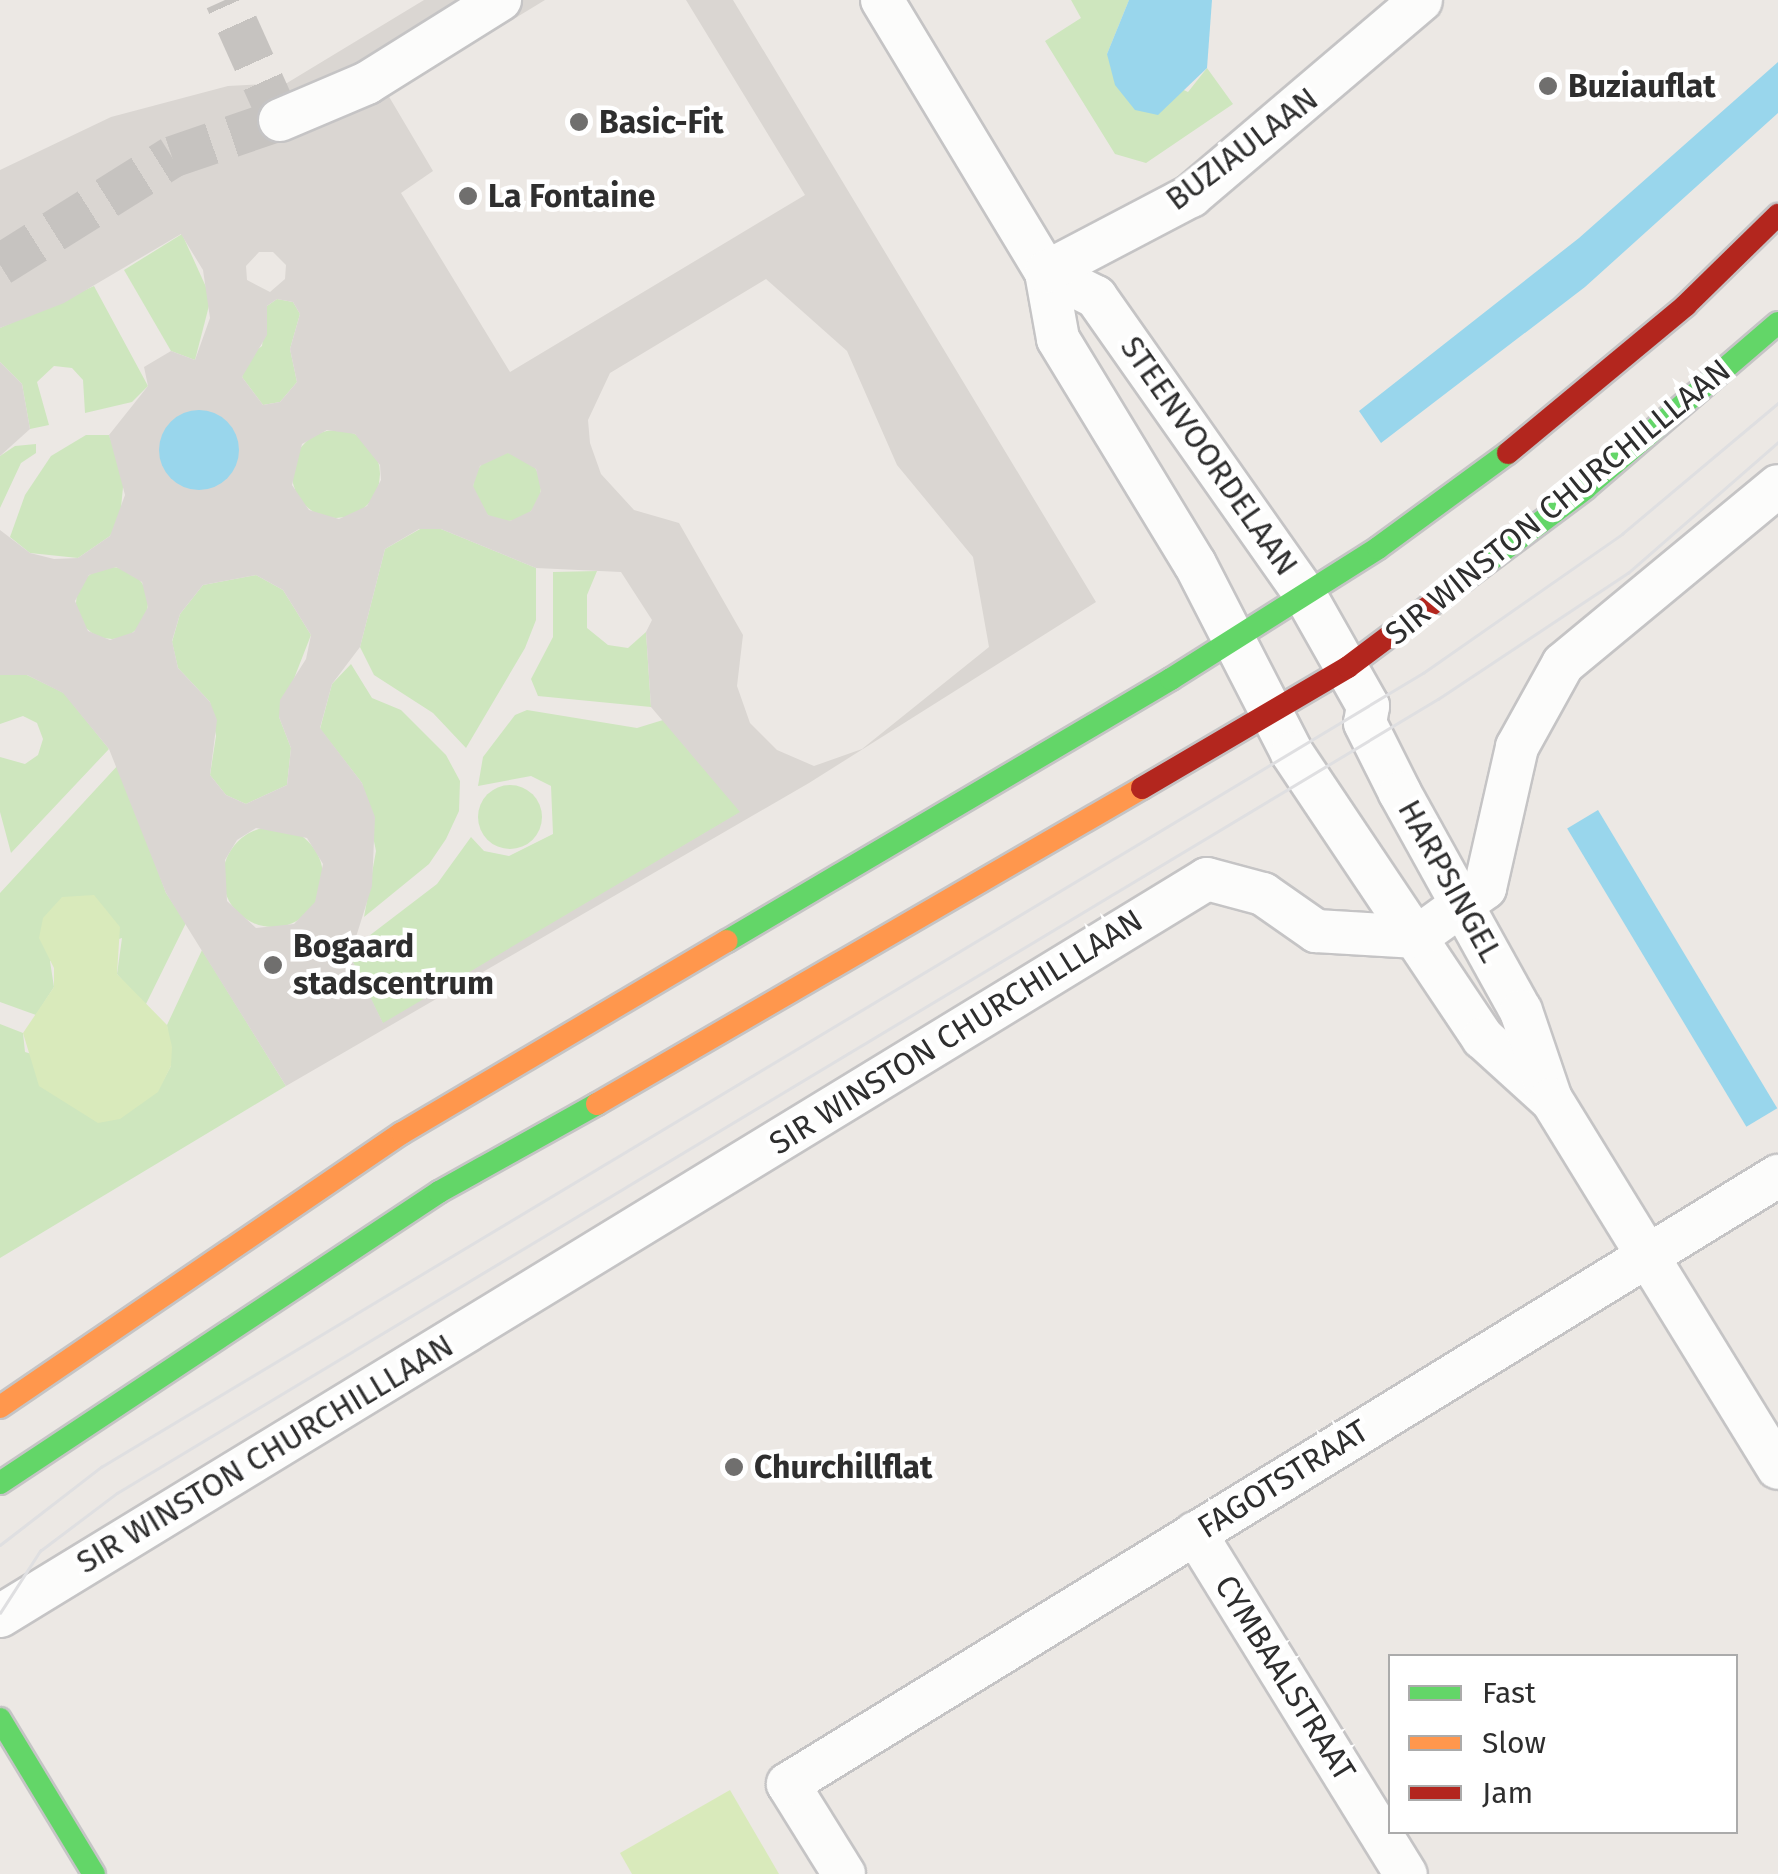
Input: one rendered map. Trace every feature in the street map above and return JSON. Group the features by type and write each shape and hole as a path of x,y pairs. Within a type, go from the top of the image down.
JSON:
{"street":[{"path":"280,120 367,84 500,0"},
{"name":"STEENVOORDELAAN","path":"882,0 1046,272 1058,340 1234,640 1268,713"},
{"name":"BUZIAULAAN","path":"1046,272 1191,196 1420,0"},
{"name":"SIR WINSTON CHURCHILLLAAN","path":"0,1408 402,1132 1234,640 1400,534 1545,426 1686,306 1778,214"},
{"name":"STEENVOORDELAAN","path":"1046,272 1096,297 1304,593 1348,667"},
{"name":"SIR WINSTON CHURCHILLLAAN","path":"0,1482 439,1192 760,1013 1348,667 1586,488 1778,322"},
{"path":"1417,937 1485,888 1498,848 1516,747 1563,664 1778,486"},
{"name":"HARPSINGEL","path":"1348,667 1368,706 1365,723 1521,1011 1551,1100 1778,1468"},
{"name":"HARPSINGEL","path":"1268,713 1483,1038 1551,1100"},
{"name":"SIR WINSTON CHURCHILLLAAN","path":"0,1616 1207,879 1263,894 1316,930 1417,937"},
{"name":"FAGOTSTRAAT","path":"844,1874 788,1784 1778,1176"},
{"name":"CYMBAALSTRAAT","path":"1196,1533 1406,1874"},
{"path":"0,1719 94,1874"}],"green space":[{"path":"1071,0 1129,0 1107,54 1188,92 1207,68 1233,104 1146,163 1115,154 1045,41 1081,18"},
{"path":"182,234 211,298 195,360 171,351 124,270"},
{"path":"94,286 148,386 132,402 85,413 83,380 72,368 54,366 37,382 49,425 30,429 22,384 0,362 0,328"},
{"path":"277,299 293,302 300,314 290,349 297,382 280,402 263,405 242,377 250,355 262,346 267,306"},
{"path":"327,430 345,430 361,437 373,449 380,474 373,499 361,511 345,518 327,518 311,511 299,499 292,483 292,465 299,449 311,437"},
{"path":"86,435 109,435 124,477 120,518 110,536 78,558 30,553 10,537 25,495 51,456"},
{"path":"36,444 36,453 21,463 0,508 0,456 15,446"},
{"path":"507,453 531,463 541,487 531,511 507,521 483,511 473,487 483,463"},
{"path":"420,529 441,529 536,568 536,620 525,648 466,748 433,713 374,675 360,647 385,549"},
{"path":"112,567 138,577 148,603 138,629 112,639 86,629 76,603 86,577"},
{"path":"597,571 587,595 587,628 608,645 628,648 646,632 651,707 538,696 531,679 553,637 553,572"},
{"path":"256,575 283,590 311,635 279,717 291,748 287,785 246,804 226,795 210,775 216,736 210,702 178,668 172,642 180,614 203,585"},
{"path":"351,664 372,698 401,710 446,755 460,781 459,811 429,864 364,917 376,851 362,783 320,729 332,684"},
{"path":"0,675 27,675 64,693 109,749 11,853 0,812 0,757 25,764 38,755 43,739 37,723 23,716 0,724"},
{"path":"527,710 637,728 663,720 741,812 383,1024 348,952 437,884 471,837 484,851 509,856 553,834 551,786 531,776 478,786 483,757 515,715"},
{"path":"119,764 166,893 186,923 145,1006 117,974 122,938 50,961 54,987 36,1015 0,1002 0,893"},
{"path":"510,785 532,795 542,817 532,839 510,849 488,839 478,817 488,795"},
{"path":"273,827 292,831 308,842 319,858 323,877 319,896 308,912 292,923 273,927 254,923 238,912 227,896 223,877 227,858 238,842 254,831"},
{"path":"94,895 120,927 117,974 167,1025 172,1047 171,1066 158,1092 120,1119 98,1123 39,1086 23,1033 54,987 54,968 39,938 43,918 62,897"},
{"path":"202,950 286,1086 0,1258 0,1024 23,1033 25,1052 157,1092 171,1066 167,1025"},
{"path":"730,1790 779,1874 632,1874 620,1853"}],"shaded area":[{"path":"424,0 545,0 388,95 433,171 401,193 510,372 805,195 686,0 733,0 1096,602 809,783 286,1086 166,893 109,749 63,693 27,675 0,675 0,530 30,553 54,559 78,558 110,536 125,495 109,435 148,386 144,367 171,351 195,360 210,318 203,270 181,234 64,303 0,328 0,170 111,117 228,86 287,83","holes":["259,252 273,252 286,265 285,279 270,292 247,280 246,266","766,279 847,351 897,465 973,557 989,647 862,749 814,766 777,750 750,723 737,686 743,635 679,523 634,510 601,474 590,443 588,420 610,373","277,299 293,302 300,314 290,349 297,382 280,402 263,405 242,377 267,335 267,306","327,430 355,434 380,465 381,480 367,506 339,519 309,510 292,485 302,444","508,453 536,469 541,491 531,511 510,521 488,515 473,486 480,466","419,529 441,529 536,568 621,572 652,620 646,632 651,707 740,812 383,1023 350,956 372,886 375,817 362,783 320,728 332,684 360,647 385,549","116,567 142,582 148,607 134,632 110,640 88,631 75,601 89,575","256,575 283,590 311,635 306,659 280,700 279,717 291,748 287,785 246,804 226,795 210,775 217,720 210,702 178,668 172,641 180,614 203,585","256,828 307,838 323,864 315,902 294,924 256,928 227,901 225,860 237,840"]},
{"path":"0,362 22,384 30,429 0,456"}],"water":[{"path":"1129,0 1212,0 1207,68 1158,115 1135,110 1115,85 1107,54"},
{"path":"1778,62 1778,113 1585,287 1381,443 1359,411 1579,238"},
{"path":"191,410 207,410 228,421 239,450 228,479 207,490 191,490 177,484 165,472 159,458 159,442 165,428 177,416"},
{"path":"1598,810 1777,1108 1746,1127 1567,829"}],"tunnel":[{"path":"0,265 172,157 280,120 226,0"}],"tram line":[{"path":"0,1545 101,1467 1423,673 1622,534 1778,403"},
{"path":"0,1613 40,1551 117,1493 1438,699 1628,573 1778,442"}],"traffic: fast":[{"path":"1465,579 1586,488 1778,323"},
{"path":"727,941 1171,679 1378,548 1508,453"},
{"path":"0,1483 439,1192 597,1104"},
{"path":"0,1719 94,1874"}],"traffic: slow":[{"path":"597,1104 1142,788"},
{"path":"0,1407 402,1133 727,941"}],"traffic: jam":[{"path":"1508,453 1686,305 1778,215"},
{"path":"1142,788 1348,667 1465,579"}],"place":[{"name":"Buziauflat","path":"1548,86"},
{"name":"Basic-Fit","path":"579,122"},
{"name":"La Fontaine","path":"468,196"},
{"name":"Bogaard stadscentrum","path":"273,965"},
{"name":"Churchillflat","path":"734,1467"}]}
